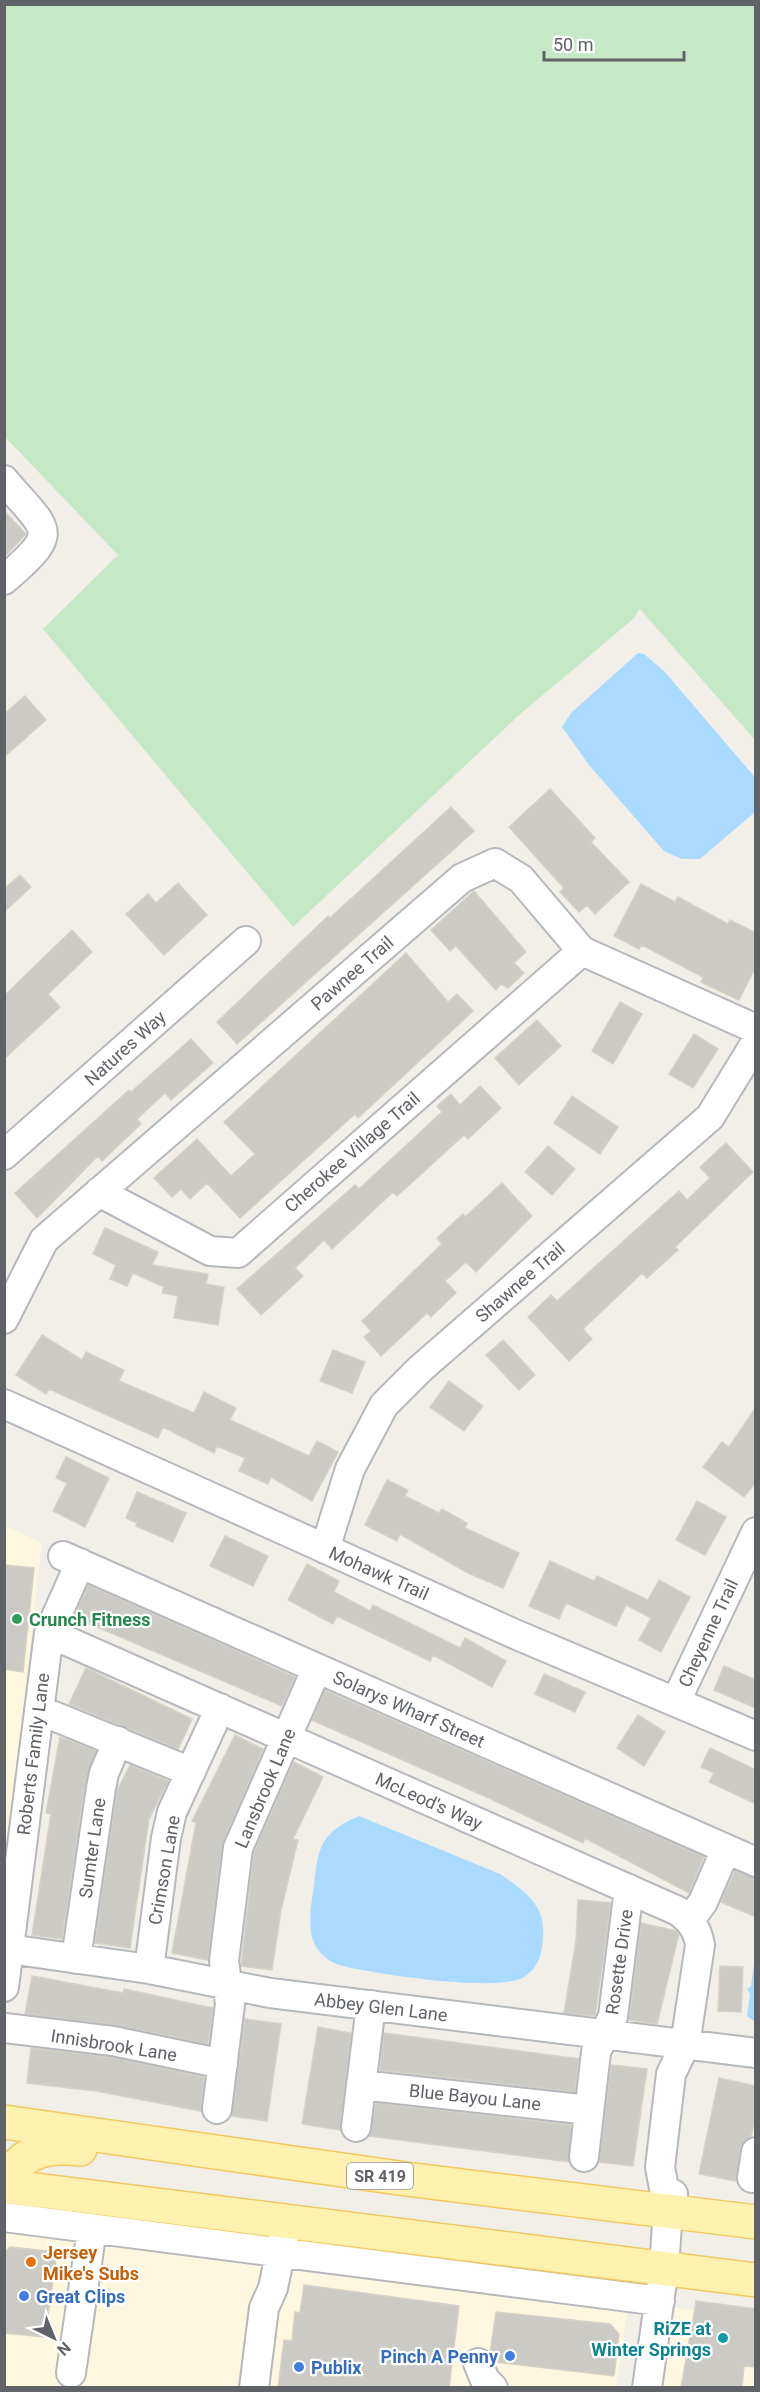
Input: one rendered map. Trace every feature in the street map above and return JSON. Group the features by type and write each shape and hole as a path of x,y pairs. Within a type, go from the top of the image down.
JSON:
{"main road":[{"name":"SR 419","path":"4,2122 406,2179 756,2222"},
{"path":"4,2182 11,2170 27,2155 55,2147 344,2185 406,2179"},
{"path":"4,2186 756,2280"}],"street":[{"path":"4,480 42,525 45,538 37,552 4,580"},
{"name":"Pawnee Trail","path":"4,1319 44,1240 462,878 495,863 521,879 582,951 756,1029"},
{"name":"Natures Way","path":"4,1155 246,941"},
{"name":"Cherokee Village Trail","path":"99,1192 210,1251 238,1252 582,951"},
{"name":"Shawnee Trail","path":"325,1549 350,1469 384,1405 420,1370 710,1117 756,1042"},
{"name":"Mohawk Trail","path":"4,1404 517,1635 756,1736"},
{"name":"Cheyenne Trail","path":"676,1701 756,1532"},
{"name":"Roberts Family Lane","path":"6,1972 49,1633 71,1560"},
{"name":"Solarys Wharf Street","path":"71,1560 756,1862"},
{"name":"McLeod's Way","path":"49,1633 629,1889 678,1911 690,1920"},
{"name":"Lansbrook Lane","path":"227,1984 224,1962 238,1848 317,1668"},
{"name":"Crimson Lane","path":"149,1968 166,1838 172,1812 220,1708"},
{"path":"39,1710 191,1772"},
{"name":"Sumter Lane","path":"76,1959 101,1788 104,1773 118,1741"},
{"path":"647,2388 664,2268 668,2211 679,2173 691,2078 685,2045 700,1945 697,1931 690,1920 703,1902 726,1849"},
{"name":"Rosette Drive","path":"604,2034 613,2016 629,1889"},
{"name":"Abbey Glen Lane","path":"6,1972 76,1959 149,1968 270,1993 756,2053"},
{"path":"217,2109 230,2004 227,1984"},
{"path":"356,2127 371,2005"},
{"path":"4,2017 4,2035"},
{"name":"Innisbrook Lane","path":"5,2028 113,2041 222,2064"},
{"path":"584,2157 596,2052 604,2034"},
{"name":"Blue Bayou Lane","path":"361,2085 589,2110"},
{"path":"4,2217 660,2301"},
{"path":"254,2388 264,2308 273,2288 286,2221"},
{"path":"71,2373 92,2229"},
{"path":"478,2363 485,2380 493,2388"}],"shaded area":[{"path":"5,1526 42,1543 5,1864"},
{"path":"5,2222 628,2307 616,2387 5,2388"},
{"name":"RiZE at Winter Springs","path":"669,2307 755,2318 755,2387 659,2388"}],"green space":[{"path":"5,4 755,5 755,740 640,609 633,619 518,716 293,927 43,629 118,555 5,437"}],"water":[{"path":"638,653 644,654 664,671 755,780 755,812 700,859 682,859 664,851 589,765 562,727 571,713"},
{"path":"359,1816 500,1874 525,1893 537,1908 543,1926 541,1955 533,1969 524,1977 510,1981 464,1983 359,1969 336,1964 325,1957 315,1945 311,1929 317,1861 329,1835 336,1828"},
{"path":"754,1964 756,1965 755,2022 747,2016 750,1994 747,1989 751,1986"}],"building":[{"path":"4,511 26,534 4,557"},
{"path":"25,696 46,720 4,757 4,714"},
{"path":"550,789 595,838 591,842 629,882 595,914 587,905 579,912 560,892 564,888 509,827"},
{"path":"451,807 474,831 237,1044 217,1022 328,916 330,918"},
{"path":"20,875 31,887 4,912 4,889"},
{"path":"178,883 207,915 164,955 126,914 148,894 156,903"},
{"path":"641,884 675,902 678,897 728,924 730,920 756,933 756,966 739,1000 701,982 703,977 642,945 639,949 614,936"},
{"path":"474,891 526,952 514,963 524,973 508,988 501,984 496,990 456,946 450,951 431,930"},
{"path":"72,930 92,952 48,994 60,1007 4,1059 4,996"},
{"path":"406,953 448,1002 457,994 473,1011 358,1118 355,1114 240,1218 207,1183 190,1199 181,1189 172,1197 154,1178 197,1139 231,1176 255,1154 224,1122"},
{"path":"620,1002 642,1014 613,1064 592,1051"},
{"path":"537,1020 561,1046 519,1085 495,1058"},
{"path":"694,1034 718,1049 693,1088 669,1074"},
{"path":"191,1039 213,1063 171,1100 165,1093 137,1119 141,1124 102,1161 98,1156 37,1218 15,1193 129,1090 131,1092"},
{"path":"480,1086 501,1108 468,1139 464,1135 397,1196 393,1192 332,1249 324,1240 295,1268 303,1276 261,1315 237,1289 355,1185 359,1189 442,1112 437,1106 451,1094 460,1105"},
{"path":"572,1096 618,1127 600,1154 554,1123"},
{"path":"726,1143 753,1172 675,1247 678,1250 647,1278 642,1273 583,1329 592,1339 569,1361 528,1317 551,1295 557,1301 679,1191 687,1200 710,1178 700,1167"},
{"path":"548,1146 575,1169 552,1195 525,1172"},
{"path":"502,1183 532,1216 476,1272 466,1262 445,1281 456,1293 431,1317 427,1313 381,1356 364,1337 371,1331 362,1321 442,1244 437,1238 463,1214 465,1217"},
{"path":"105,1228 158,1252 152,1265 208,1274 206,1284 224,1287 218,1325 174,1318 178,1296 162,1293 164,1287 133,1273 127,1286 110,1279 116,1265 93,1254"},
{"path":"42,1335 82,1360 86,1352 124,1370 119,1381 194,1413 204,1392 236,1408 230,1420 309,1456 317,1441 338,1452 312,1501 271,1477 268,1484 239,1471 245,1458 217,1446 214,1453 163,1427 158,1438 49,1389 46,1394 16,1375"},
{"path":"503,1340 535,1375 519,1390 486,1355"},
{"path":"333,1350 365,1362 352,1393 320,1381"},
{"path":"449,1381 483,1406 464,1431 430,1407"},
{"path":"756,1407 756,1482 744,1497 703,1467 722,1442 729,1447"},
{"path":"66,1457 109,1478 85,1527 53,1511 67,1483 56,1478"},
{"path":"387,1480 408,1490 405,1496 439,1513 442,1509 467,1523 465,1528 519,1553 503,1588 468,1573 400,1534 397,1541 365,1525"},
{"path":"137,1492 186,1513 173,1542 136,1526 137,1523 126,1518"},
{"path":"697,1501 726,1517 705,1555 676,1540"},
{"path":"225,1536 268,1556 253,1586 210,1566"},
{"path":"550,1561 594,1581 597,1576 648,1600 659,1580 690,1597 661,1652 639,1640 651,1618 626,1605 616,1626 566,1603 559,1619 529,1606"},
{"path":"307,1564 339,1581 334,1592 370,1611 373,1605 460,1648 465,1638 506,1661 492,1687 433,1655 430,1661 337,1616 333,1624 288,1600"},
{"name":"Crunch Fitness","path":"4,1565 34,1568 23,1672 4,1669"},
{"path":"88,1585 295,1677 282,1706 74,1617"},
{"path":"724,1666 756,1680 756,1708 714,1690"},
{"path":"86,1668 192,1719 178,1749 69,1704"},
{"path":"544,1674 585,1692 575,1712 535,1694"},
{"path":"325,1690 704,1857 689,1893 585,1838 583,1843 491,1799 312,1720"},
{"path":"638,1715 665,1732 644,1766 617,1748"},
{"path":"235,1735 263,1749 222,1846 208,1960 172,1953 196,1823 192,1821"},
{"path":"60,1737 96,1751 85,1785 62,1939 32,1935 51,1814 46,1813"},
{"path":"710,1748 756,1770 756,1804 709,1782 714,1773 701,1767"},
{"path":"294,1762 323,1777 293,1839 298,1840 281,1910 272,1970 241,1966 254,1852"},
{"path":"130,1765 168,1781 149,1819 130,1948 95,1943 117,1791"},
{"path":"735,1871 756,1878 756,1917 721,1902"},
{"path":"578,1900 611,1903 595,2016 564,2013 576,1941"},
{"path":"641,1923 676,1931 679,1934 657,2024 629,2020"},
{"path":"720,1966 743,1967 741,2012 718,2011"},
{"path":"32,1976 123,1993 124,1989 213,2008 208,2044 115,2025 25,2014"},
{"path":"245,2019 281,2024 267,2121 232,2116"},
{"path":"318,2027 351,2033 340,2130 302,2124"},
{"path":"384,2033 579,2059 575,2092 380,2070"},
{"path":"31,2048 110,2057 204,2077 201,2111 96,2091 27,2083"},
{"path":"611,2065 647,2069 633,2166 599,2162"},
{"path":"719,2078 756,2086 756,2115 751,2136 744,2141 740,2149 736,2181 699,2174"},
{"path":"376,2103 571,2125 569,2162 369,2136"},
{"path":"10,2247 57,2252 45,2337 4,2333 4,2253"},
{"path":"304,2285 459,2306 449,2388 278,2388 284,2340 292,2341 295,2312 300,2313"},
{"name":"RiZE at Winter Springs","path":"696,2301 756,2309 756,2367 744,2366 742,2388 681,2388"},
{"path":"496,2312 610,2324 619,2334 614,2376 495,2362 490,2353"}],"place":[{"name":"Crunch Fitness","path":"17,1619"},
{"name":"Jersey Mike's Subs","path":"31,2262"},
{"name":"Great Clips","path":"24,2296"},
{"name":"RiZE at Winter Springs","path":"723,2338"},
{"name":"Pinch A Penny","path":"510,2356"},
{"name":"Publix","path":"299,2367"}]}
